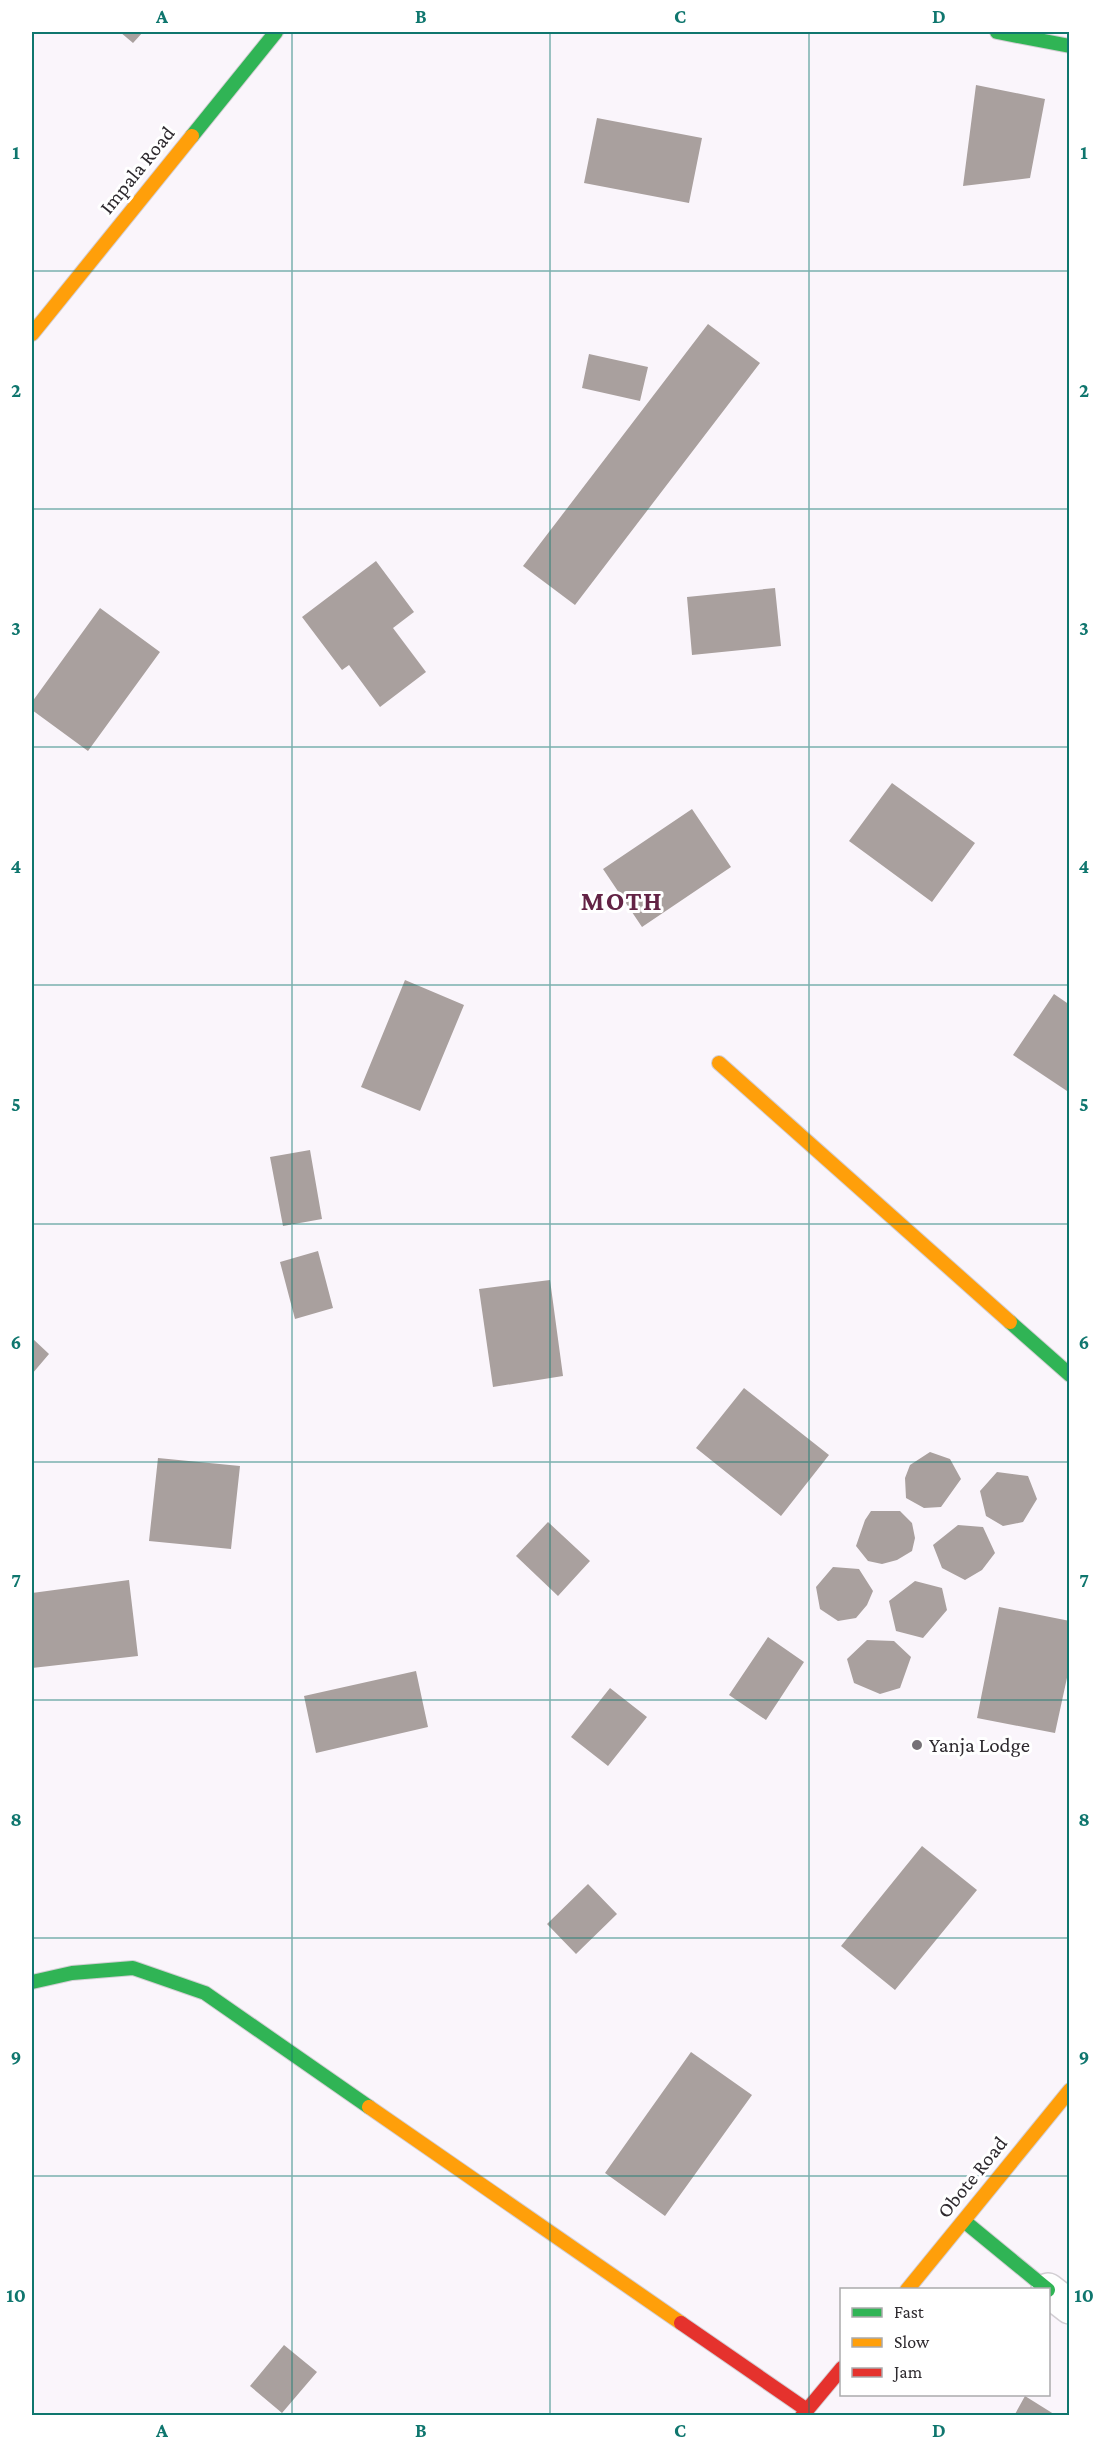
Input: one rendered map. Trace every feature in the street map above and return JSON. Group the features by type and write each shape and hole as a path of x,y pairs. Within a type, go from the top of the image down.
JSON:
{"street":[{"name":"Impala Road","path":"32,334 276,32"},
{"path":"997,32 1070,46"},
{"path":"720,1063 1070,1375"},
{"path":"32,1982 72,1972 133,1968 205,1993 805,2413 840,2370"},
{"name":"Obote Road","path":"908,2288 1070,2090"},
{"path":"964,2221 1046,2288"},
{"path":"1050,2292 1070,2307"}],"building":[{"path":"120,32 143,32 133,43"},
{"path":"976,85 1045,99 1030,178 963,186"},
{"path":"597,118 702,138 689,203 584,183"},
{"path":"708,324 760,363 575,605 523,566"},
{"path":"589,354 648,367 640,401 582,388"},
{"path":"376,561 414,612 393,628 426,672 380,707 349,665 342,670 302,617"},
{"path":"775,588 781,646 692,655 687,597"},
{"path":"100,608 160,652 88,751 32,710 32,702"},
{"path":"892,783 975,843 932,902 849,841"},
{"path":"692,809 731,867 642,927 603,869"},
{"path":"405,980 464,1005 420,1111 361,1087"},
{"path":"1054,994 1070,1005 1070,1093 1013,1055"},
{"path":"310,1150 322,1219 283,1226 270,1157"},
{"path":"318,1251 333,1308 295,1319 280,1262"},
{"path":"550,1280 563,1376 493,1387 479,1289"},
{"path":"32,1338 49,1354 32,1374"},
{"path":"744,1388 829,1455 781,1516 696,1448"},
{"path":"930,1452 950,1459 961,1479 941,1507 924,1508 906,1498 905,1478 910,1465"},
{"path":"158,1458 240,1466 231,1549 149,1541"},
{"path":"997,1472 1028,1476 1037,1499 1023,1522 1003,1526 986,1516 980,1491"},
{"path":"871,1511 900,1511 912,1523 915,1538 912,1551 897,1560 882,1564 868,1561 856,1546 865,1520"},
{"path":"548,1522 590,1561 558,1596 516,1556"},
{"path":"958,1525 983,1527 995,1553 982,1570 965,1580 942,1568 933,1545"},
{"path":"833,1567 859,1569 873,1591 867,1605 856,1618 838,1621 820,1609 816,1587"},
{"path":"129,1580 138,1656 32,1668 32,1593"},
{"path":"915,1581 942,1588 947,1610 923,1638 896,1631 889,1601"},
{"path":"999,1607 1070,1621 1070,1664 1055,1733 977,1718"},
{"path":"768,1637 804,1662 766,1720 729,1695"},
{"path":"867,1640 894,1641 911,1657 900,1688 880,1694 854,1683 847,1659"},
{"path":"416,1671 428,1727 316,1753 304,1696"},
{"path":"610,1688 647,1717 608,1766 571,1737"},
{"path":"922,1846 977,1890 895,1990 841,1946"},
{"path":"588,1884 617,1914 576,1954 547,1924"},
{"path":"691,2052 752,2095 665,2216 605,2173"},
{"path":"284,2345 317,2372 282,2413 250,2386"},
{"path":"1025,2396 1057,2416 1014,2416"}],"traffic: fast":[{"path":"192,136 276,32"},
{"path":"997,32 1070,46"},
{"path":"1010,1322 1070,1375"},
{"path":"32,1982 72,1973 133,1968 205,1993 369,2107"},
{"path":"964,2221 1046,2288"}],"traffic: slow":[{"path":"32,334 192,136"},
{"path":"719,1063 1010,1322"},
{"path":"909,2288 1070,2090"},
{"path":"369,2107 681,2323"}],"traffic: jam":[{"path":"681,2323 807,2410"},
{"path":"802,2416 840,2370"}],"place":[{"name":"Yanja Lodge","path":"917,1745"}],"district":[{"name":"MOTH","path":"622,901"}]}
